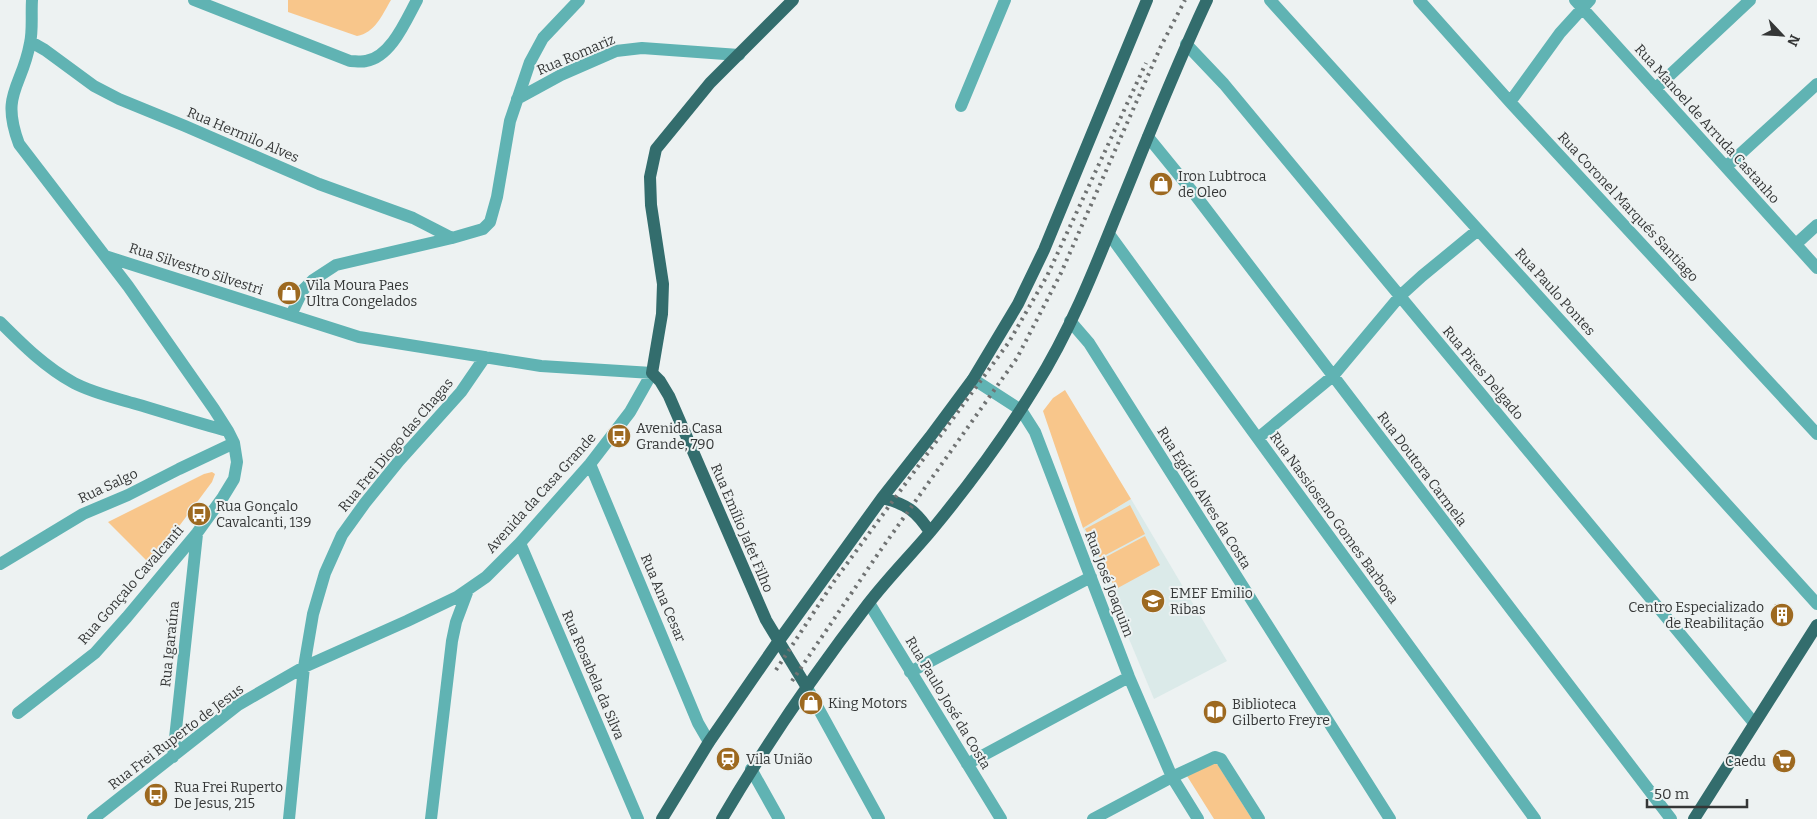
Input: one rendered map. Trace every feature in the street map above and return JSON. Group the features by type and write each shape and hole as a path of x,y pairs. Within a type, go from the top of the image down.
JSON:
{"main road":[{"name":"Avenida da Casa Grande","path":"652,373 662,314 662,284 651,205 650,177 656,149 710,83 793,0"},
{"path":"664,818 709,742 778,642 882,498 973,379 1018,304 1044,250 1147,0"},
{"path":"722,819 751,769 806,686 869,603 973,478 1021,410 1051,360 1088,284 1186,44 1206,0"},
{"name":"Rua Emílio Jafet Filho","path":"652,373 661,383 668,396 766,620 806,686"},
{"path":"882,498 899,502 914,510 930,532"},
{"path":"1694,819 1817,625"}],"street":[{"path":"32,0 30,42 26,58 11,92 8,108 13,132 18,144 105,256"},
{"path":"194,0 350,61 366,61 376,58 386,50 417,0"},
{"path":"291,315 303,290 313,280 336,265 452,238 483,229 490,222 497,197 510,121 530,62 543,38 579,0"},
{"path":"961,106 1005,0"},
{"name":"Rua Paulo Pontes","path":"1270,0 1817,604"},
{"name":"Rua Coronel Marqués Santiago","path":"1419,0 1510,102 1817,434"},
{"path":"1655,89 1750,0"},
{"path":"1510,102 1582,2"},
{"name":"Rua Manoel de Arruda Castanho","path":"1582,2 1655,89 1817,268"},
{"name":"Rua Hermilo Alves","path":"30,42 45,50 94,86 119,99 319,184 413,218 452,238"},
{"name":"Rua Pires Delgado","path":"1186,44 1224,84 1754,723"},
{"name":"Rua Romariz","path":"517,99 561,75 616,51 642,48 740,55"},
{"path":"1726,167 1817,84"},
{"name":"Rua Doutora Carmela","path":"1148,137 1196,196 1671,819"},
{"path":"1796,244 1817,225"},
{"path":"1258,438 1332,376 1400,296 1478,230"},
{"name":"Rua Nassioseno Gomes Barbosa","path":"1109,234 1530,816"},
{"name":"Rua Silvestro Silvestri","path":"105,256 359,338 541,366 652,373"},
{"name":"Rua Gonçalo Cavalcanti","path":"18,713 94,653 127,617 197,533 234,479 237,462 234,443 228,431 214,408 105,256"},
{"name":"Rua Egídio Alves da Costa","path":"1070,321 1089,343 1390,819"},
{"path":"0,322 47,366 75,383 93,391 228,431"},
{"name":"Rua Frei Diogo das Chagas","path":"289,819 304,667 313,614 325,573 342,535 365,503 399,460 461,392 485,357"},
{"name":"Avenida da Casa Grande","path":"468,590 486,577 520,543 590,464 630,412 652,373"},
{"name":"Rua José Joaquim","path":"973,379 1021,410 1035,432 1129,677 1172,777 1198,819"},
{"path":"204,425 210,421 214,408"},
{"name":"Rua Salgo","path":"0,564 83,514 128,495 179,468 234,443"},
{"name":"Rua Ana Cesar","path":"590,464 698,722 709,742"},
{"name":"Rua Igaraúna","path":"173,757 197,533"},
{"name":"Rua Rosabela da Silva","path":"520,543 638,819"},
{"path":"910,672 1091,577"},
{"path":"431,819 452,641 456,622 468,590"},
{"name":"Rua Frei Ruperto de Jesus","path":"93,819 238,705 304,667 407,621 468,590"},
{"name":"Rua Paulo José da Costa","path":"869,603 1001,819"},
{"path":"967,764 1129,677"},
{"path":"806,686 879,819"},
{"path":"1093,819 1172,777 1215,757 1218,757 1259,819"},
{"path":"751,769 779,819"}],"shaded area":[{"path":"288,0 391,0 373,27 369,31 357,36 288,12"},
{"path":"1065,390 1131,499 1083,528 1043,411 1053,398"},
{"path":"212,472 215,474 212,482 149,563 108,522 204,474"},
{"name":"EMEF Emilio Ribas","path":"1131,499 1227,661 1154,699 1083,528"},
{"path":"1130,505 1145,534 1100,558 1085,529"},
{"path":"1145,536 1160,565 1116,589 1100,560"},
{"path":"1215,763 1252,819 1214,819 1187,776"}],"railway":[{"path":"792,681 880,551 1017,358 1061,273 1161,46 1185,0"},
{"path":"776,670 835,580 1009,342 1047,276 1146,63"}],"place":[{"name":"Iron Lubtroca de Oleo","path":"1161,184"},
{"name":"Vila Moura Paes Ultra Congelados","path":"289,293"},
{"name":"Avenida Casa Grande, 790","path":"619,436"},
{"name":"Rua Gonçalo Cavalcanti, 139","path":"199,514"},
{"name":"EMEF Emilio Ribas","path":"1153,601"},
{"name":"Centro Especializado de Reabilitação","path":"1782,615"},
{"name":"King Motors","path":"811,703"},
{"name":"Biblioteca Gilberto Freyre","path":"1215,712"},
{"name":"Vila União","path":"728,759"},
{"name":"Caedu","path":"1784,761"},
{"name":"Rua Frei Ruperto De Jesus, 215","path":"156,795"}]}
